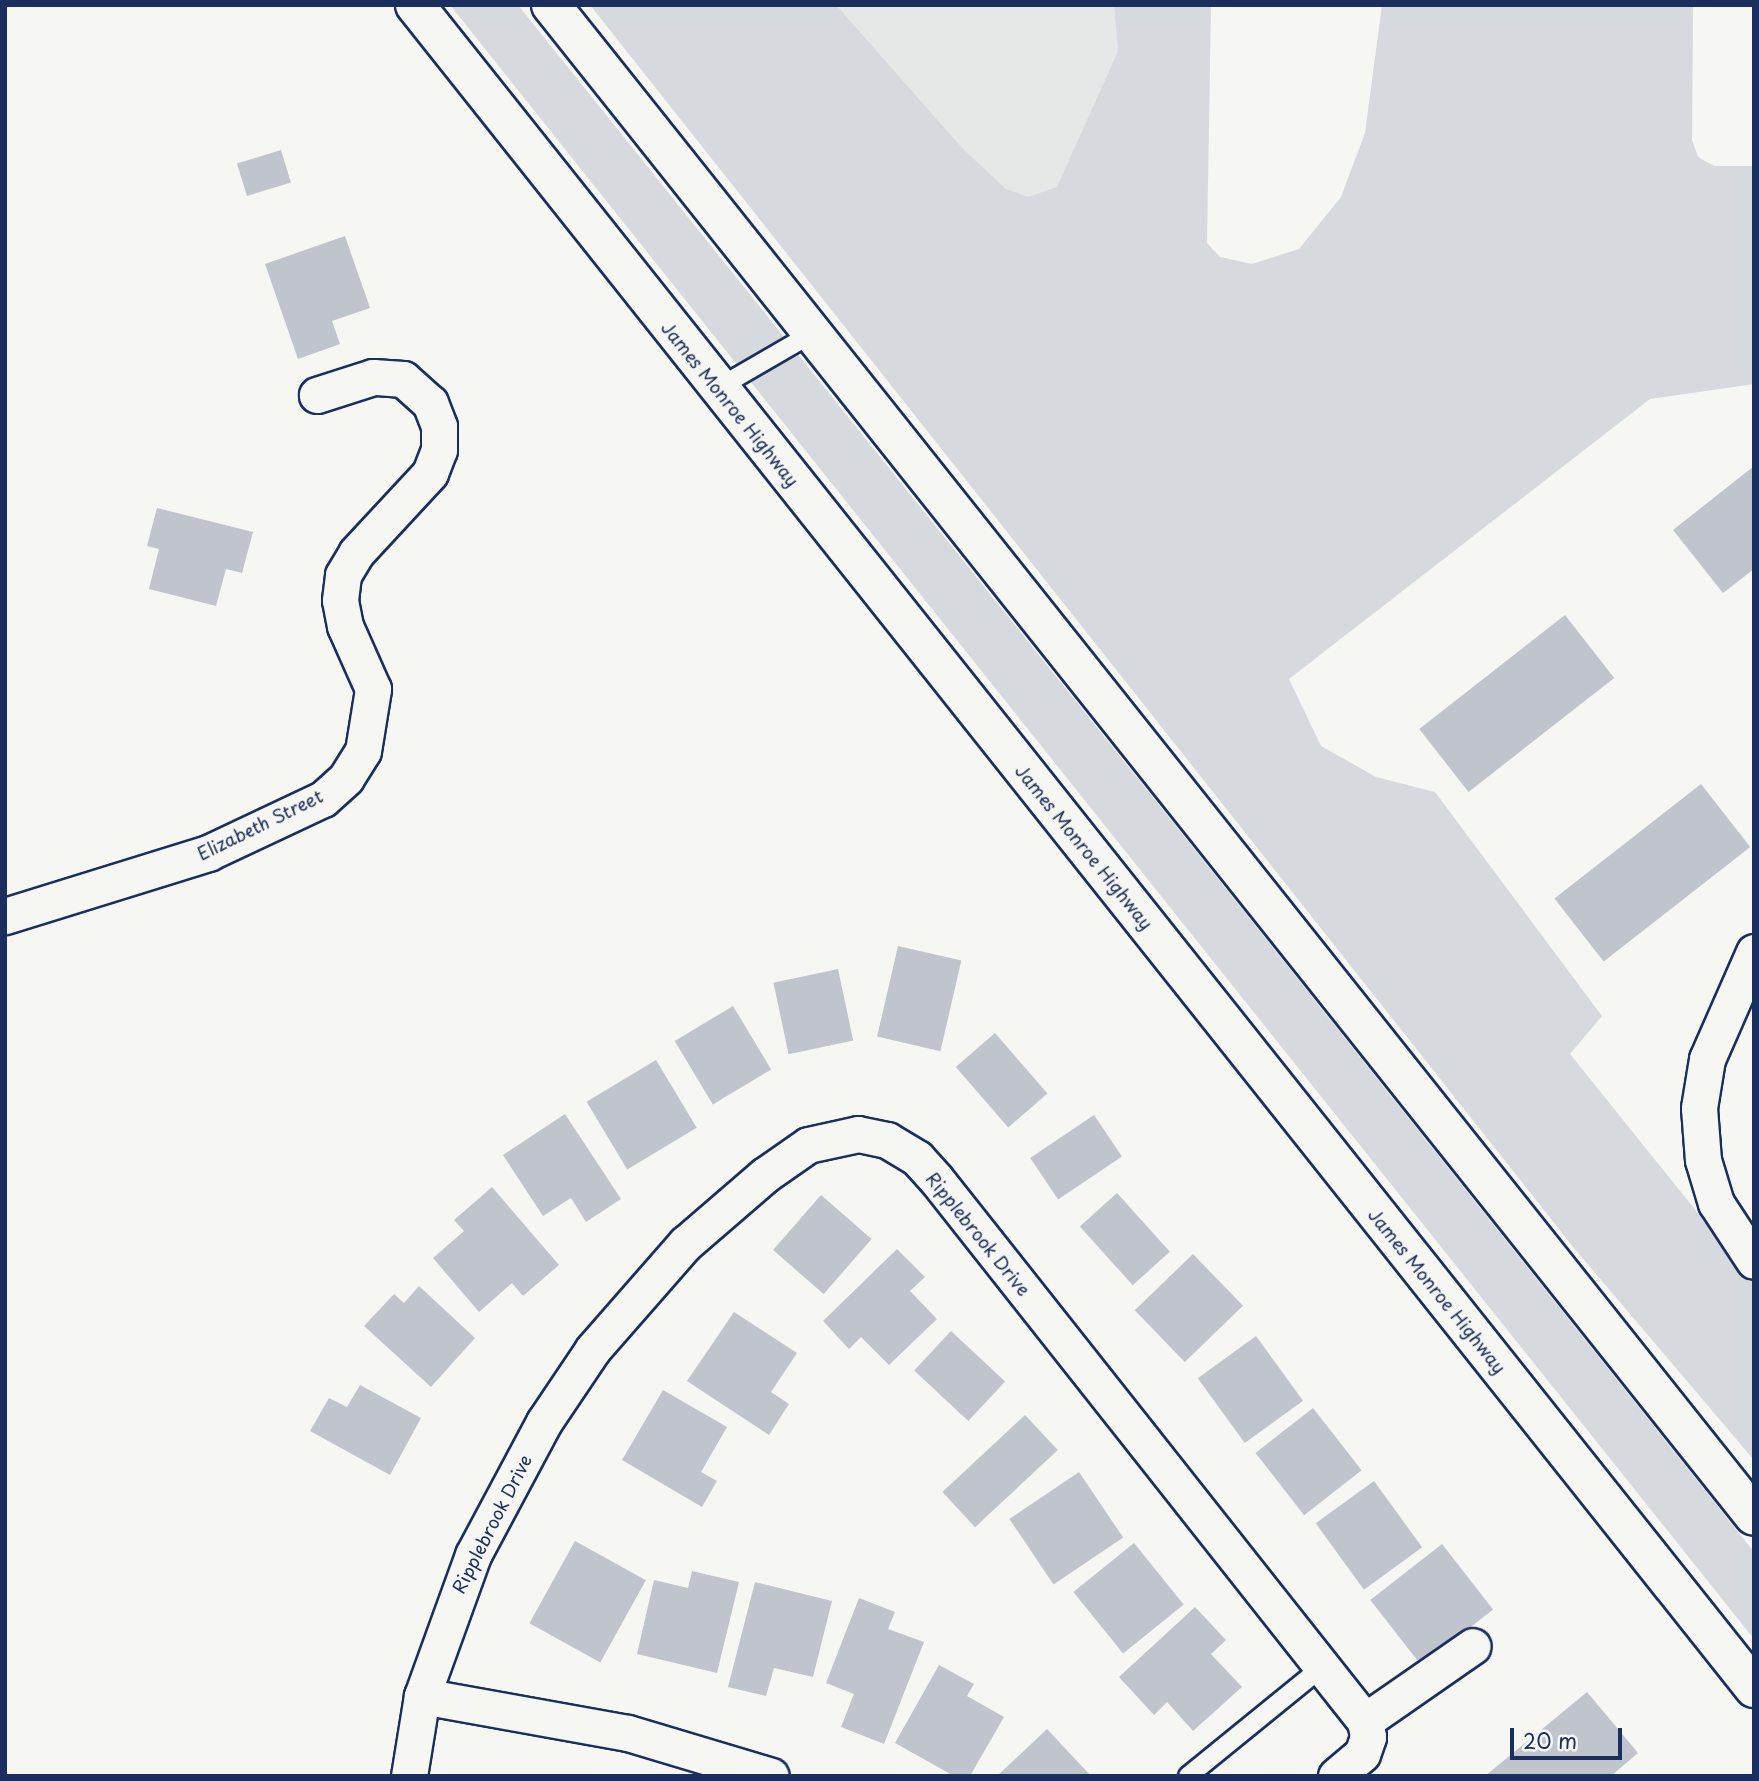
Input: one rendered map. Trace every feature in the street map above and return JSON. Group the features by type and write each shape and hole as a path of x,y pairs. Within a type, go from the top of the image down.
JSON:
{"highway":[{"name":"James Monroe Highway","path":"415,5 1754,1688"},
{"path":"551,5 1754,1516"}],"street":[{"name":"Elizabeth Street","path":"5,916 208,853 323,799 346,778 363,751 372,720 373,689 345,626 340,600 343,575 356,553 430,472 439,450 439,426 430,403 403,379 373,377 317,394"},
{"path":"1754,952 1707,1059 1699,1108 1703,1160 1716,1203 1754,1261"},
{"name":"Ripplebrook Drive","path":"409,1776 422,1696 473,1555 544,1422 593,1349 685,1244 765,1175 808,1145 858,1134 887,1140 917,1158 1365,1721"},
{"path":"1336,1776 1362,1754 1365,1721 1473,1646"},
{"path":"422,1696 628,1733 772,1776"}],"lane":[{"path":"718,388 813,333"},
{"path":"1188,1776 1321,1668"}],"shaded area":[{"path":"450,5 518,5 1211,870 1754,1552 1754,1639"},
{"path":"590,5 836,5 963,149 1006,189 1028,197 1057,187 1118,51 1114,5 1211,5 1207,243 1220,257 1252,264 1299,249 1341,197 1365,133 1382,5 1693,5 1692,140 1698,157 1714,166 1754,166 1754,384 1650,399 1289,679 1321,746 1376,777 1435,792 1602,1016 1570,1054 1754,1283 1754,1460 1574,1248"},
{"path":"774,5 1114,5 1118,51 1043,220"}],"building":[{"path":"281,150 291,183 247,196 237,163"},
{"path":"345,236 370,308 332,321 340,344 298,359 265,264"},
{"path":"1754,466 1754,569 1723,593 1673,530"},
{"path":"157,508 253,532 242,573 226,569 216,606 149,589 159,549 147,546"},
{"path":"1565,615 1614,678 1468,792 1419,729"},
{"path":"1701,784 1750,847 1604,962 1554,899"},
{"path":"898,946 961,961 940,1051 877,1037"},
{"path":"838,969 853,1040 789,1054 773,983"},
{"path":"733,1006 771,1069 713,1104 675,1041"},
{"path":"995,1033 1047,1093 1008,1127 956,1067"},
{"path":"656,1060 697,1128 627,1169 587,1102"},
{"path":"565,1114 621,1199 586,1222 571,1198 543,1216 503,1155"},
{"path":"1094,1115 1122,1156 1058,1200 1030,1158"},
{"path":"492,1187 559,1265 523,1296 512,1283 479,1312 433,1258 464,1231 454,1220"},
{"path":"1117,1193 1170,1252 1133,1285 1080,1226"},
{"path":"821,1195 872,1239 824,1294 773,1250"},
{"path":"897,1249 925,1277 910,1291 937,1319 889,1365 861,1337 849,1349 823,1321"},
{"path":"1193,1254 1243,1306 1185,1362 1135,1310"},
{"path":"419,1286 475,1338 431,1387 364,1326 394,1294 404,1303"},
{"path":"734,1312 797,1353 771,1392 789,1404 769,1435 687,1381"},
{"path":"951,1331 1005,1381 968,1421 914,1370"},
{"path":"1256,1336 1303,1401 1245,1443 1198,1378"},
{"path":"360,1385 421,1418 390,1475 310,1431 329,1398 347,1407"},
{"path":"663,1390 727,1427 701,1472 717,1481 702,1507 622,1460"},
{"path":"1313,1408 1362,1470 1304,1515 1255,1453"},
{"path":"1025,1415 1058,1450 975,1527 942,1492"},
{"path":"1079,1472 1123,1537 1054,1584 1009,1519"},
{"path":"1374,1481 1422,1547 1364,1590 1316,1523"},
{"path":"575,1541 646,1580 600,1662 529,1623"},
{"path":"1134,1543 1184,1604 1123,1653 1073,1592"},
{"path":"1442,1544 1493,1609 1421,1665 1370,1600"},
{"path":"692,1571 739,1582 717,1673 637,1654 654,1580 688,1588"},
{"path":"755,1582 832,1601 813,1677 774,1668 766,1696 728,1687"},
{"path":"859,1598 895,1612 888,1629 924,1642 884,1744 841,1727 854,1694 826,1683"},
{"path":"1195,1607 1226,1640 1211,1654 1242,1687 1193,1731 1167,1702 1154,1715 1119,1677"},
{"path":"939,1665 974,1684 967,1696 1004,1717 970,1776 954,1776 895,1743"},
{"path":"1587,1692 1638,1753 1611,1776 1485,1776"},
{"path":"1047,1729 1091,1776 997,1776"}]}
